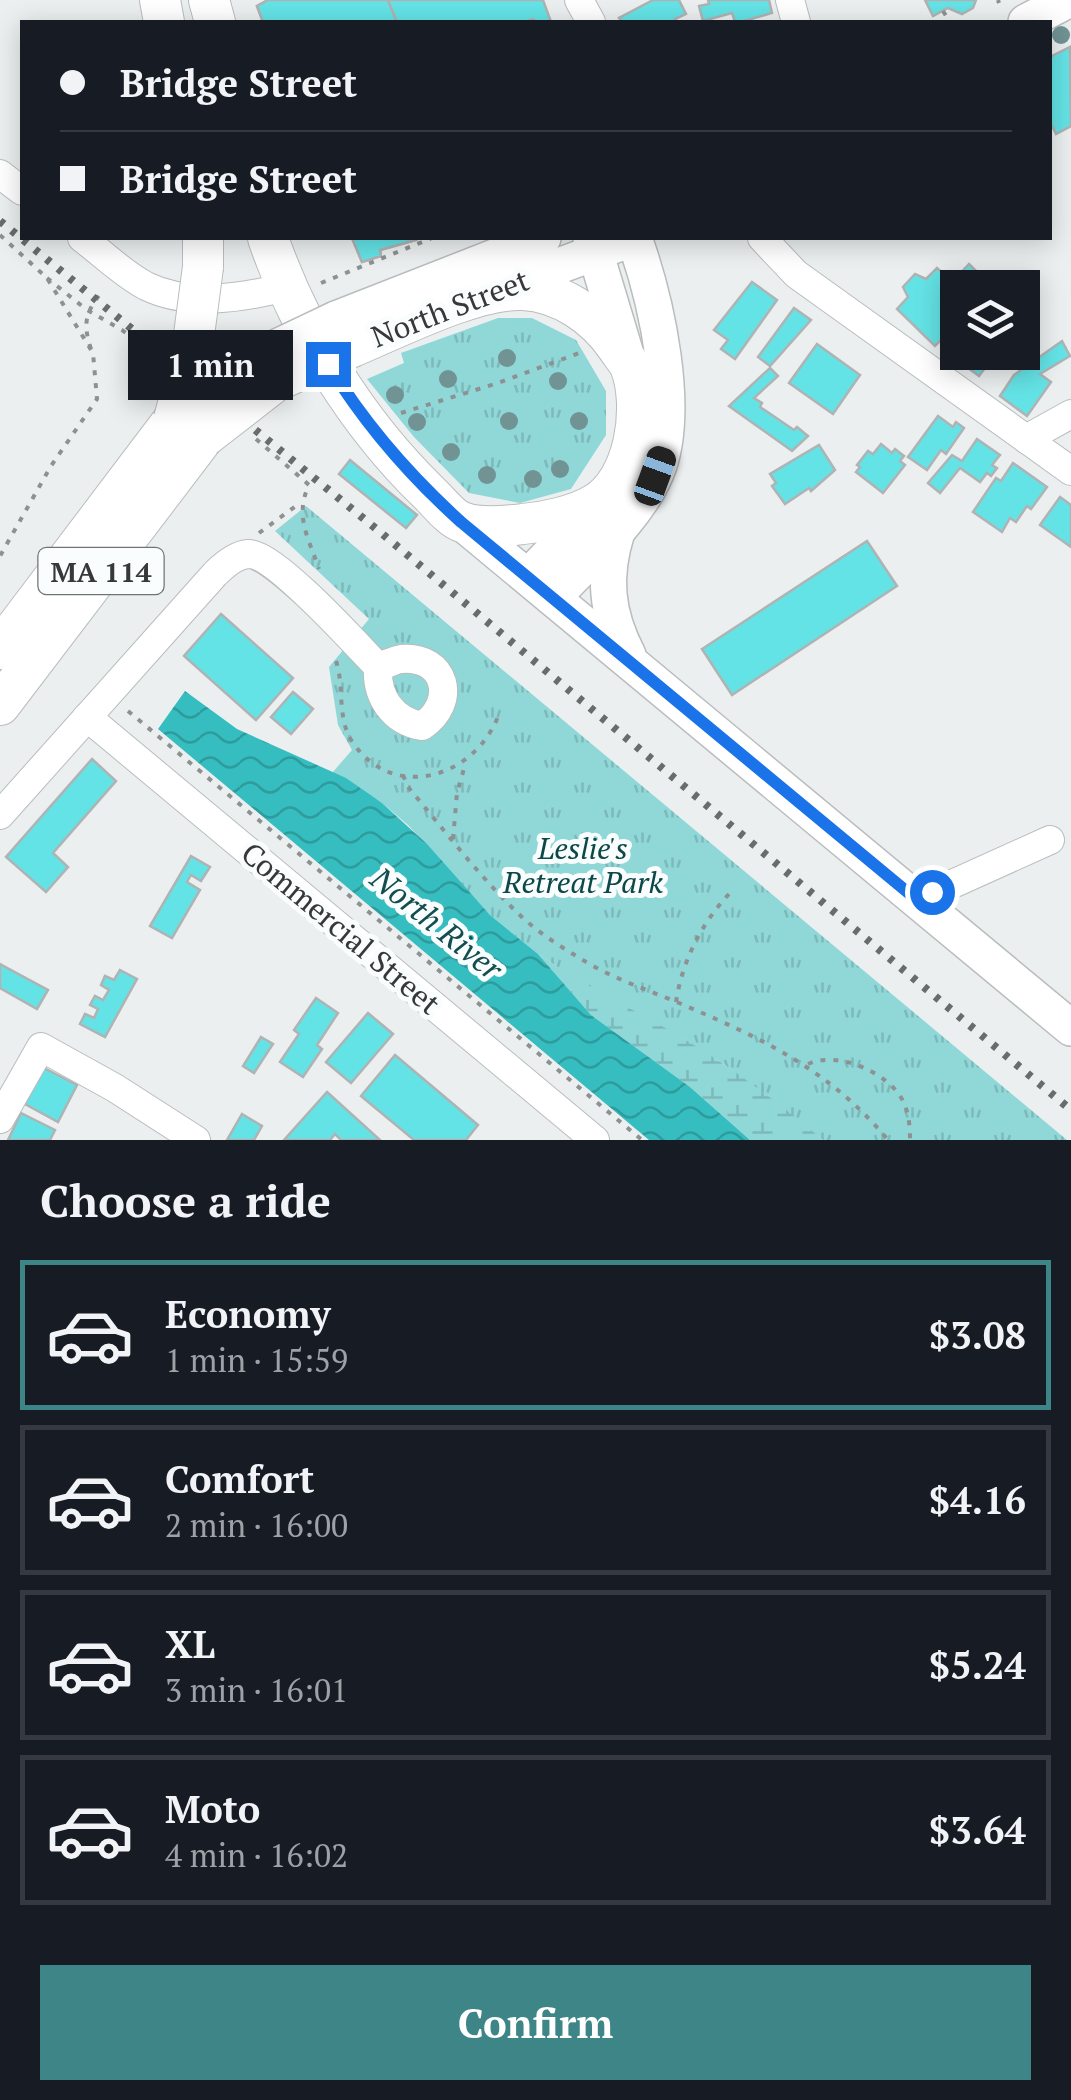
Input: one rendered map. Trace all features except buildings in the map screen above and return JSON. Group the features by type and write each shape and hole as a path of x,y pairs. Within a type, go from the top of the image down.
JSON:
{"highway":[{"path":"269,240 288,291 360,412 414,478 461,522 509,526 608,515 631,456 637,428 630,366 611,338 566,301 523,290 486,293"},
{"path":"189,428 192,350 204,268"},
{"name":"North Street","path":"0,650 189,428 276,381 344,333 486,293"},
{"name":"North Street","path":"0,705 189,428"}],"main road":[{"path":"1008,9 1070,1"},
{"name":"North Street","path":"344,333 539,240"},
{"name":"North Street","path":"486,293 592,245 622,240"},
{"path":"540,588 608,515 655,476 668,441 669,412 656,326 634,240"},
{"path":"592,245 630,366"},
{"path":"608,515 610,613 633,664"},
{"path":"461,522 1071,1028"}],"street":[{"path":"0,174 20,189"},
{"path":"85,240 144,285 174,294 204,268 246,297 288,291"},
{"path":"764,240 796,274 1071,471"},
{"path":"1026,439 1071,414"},
{"path":"0,816 220,568 236,557 250,554 265,558 285,573 378,667"},
{"name":"Commercial Street","path":"88,717 595,1140"},
{"path":"917,900 1050,840"},
{"path":"0,1118 42,1047 196,1140"}],"path":[{"path":"944,10 949,20"},
{"path":"0,235 87,310 84,329 92,353 97,399 51,466 0,556"},
{"path":"288,291 427,240"},
{"path":"47,278 92,353"},
{"path":"388,418 556,363 591,347"},
{"path":"236,557 268,524 300,503"},
{"path":"336,659 341,711 352,740 373,762 403,776 431,775 466,762"},
{"path":"108,694 642,1140"},
{"path":"453,839 456,792 466,762 484,743 499,714"},
{"path":"403,776 453,839 542,934 636,988 738,1029 806,1065 855,1102 888,1140"},
{"path":"676,1002 687,959 714,910 729,894"},
{"path":"806,1065 828,1058 865,1068 902,1100 910,1140"}],"green space":[{"path":"498,318 532,318 576,340 606,391 606,435 571,489 520,503 469,493 414,437 367,379 404,363 401,353"},
{"name":"Leslie's Retreat Park","path":"306,506 1067,1140 823,1140 725,1065 586,986 490,915 408,825 382,803 332,773 352,750 338,725 329,667 369,619 275,531"},
{"path":"538,954 717,1060 823,1140 750,1140 690,1087 591,1015"}],"water":[{"name":"North River","path":"185,691 237,729 346,778 382,803 427,844 490,915 538,954 591,1015 690,1087 750,1140 649,1140 158,729"}],"railway":[{"path":"0,221 20,237"},
{"path":"23,240 380,532 1071,1110"}],"route":[{"path":"328,364 401,463 461,522 917,900 932,892"}]}
